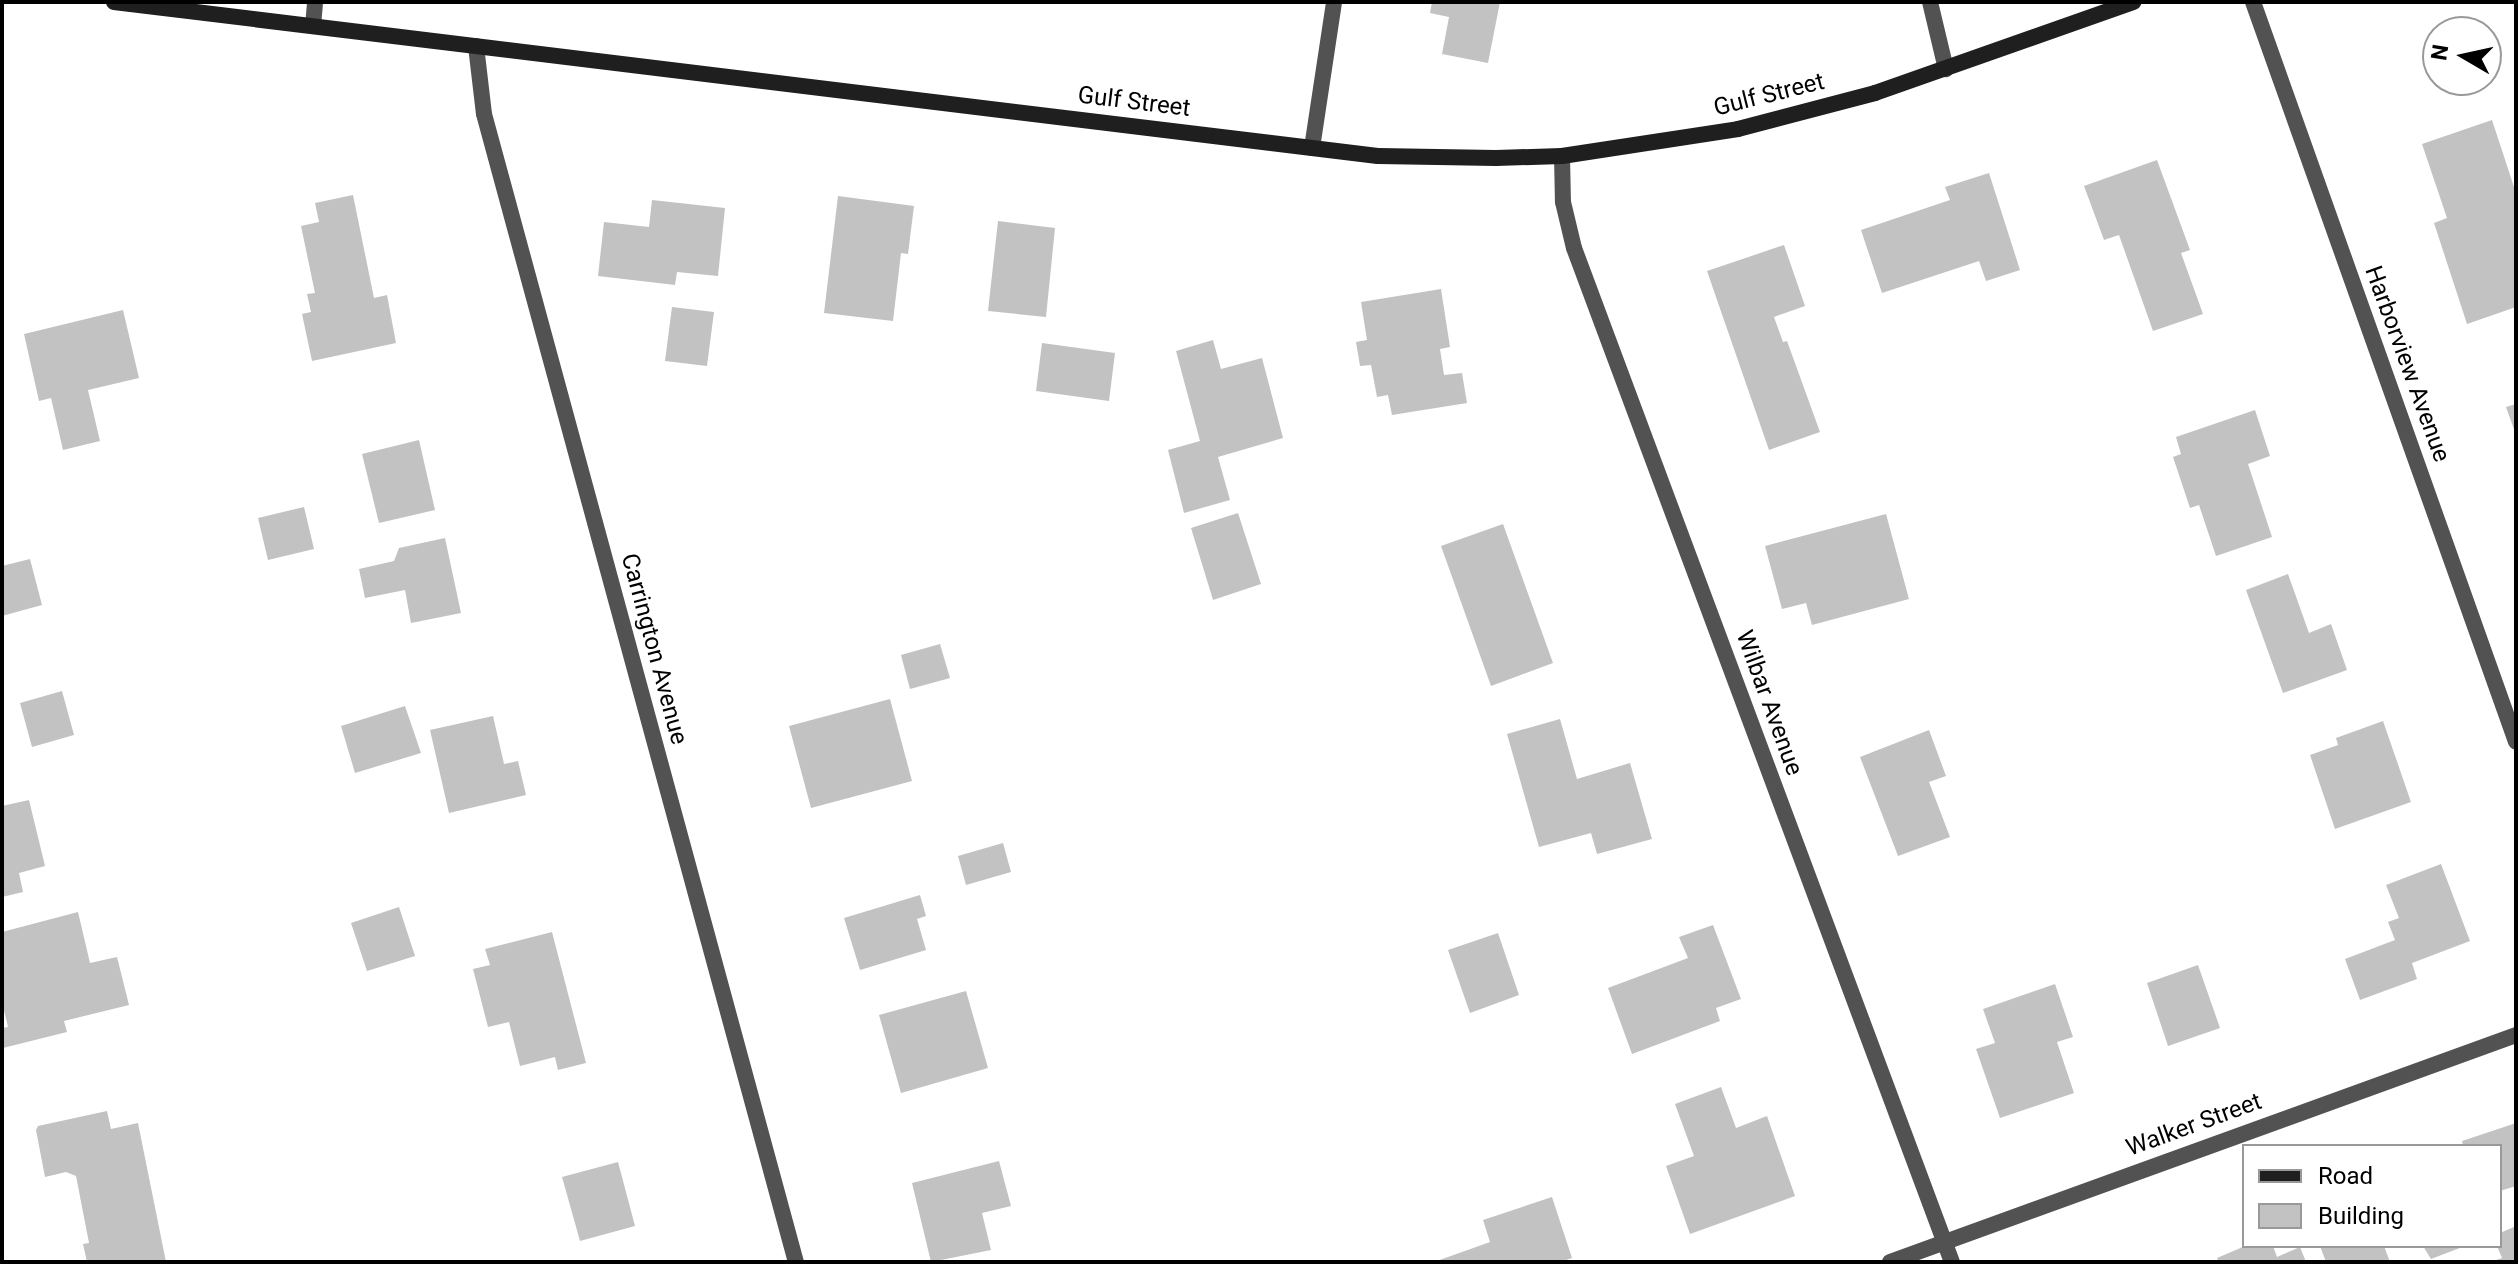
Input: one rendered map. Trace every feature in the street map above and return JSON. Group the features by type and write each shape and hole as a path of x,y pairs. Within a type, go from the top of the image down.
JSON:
{"main road":[{"name":"Gulf Street","path":"114,2 1312,148 1426,158 1562,156 1738,129 1875,93 2133,2"}],"street":[{"path":"313,26 315,2"},
{"path":"1312,148 1334,2"},
{"path":"1930,2 1946,69"},
{"name":"Harborview Avenue","path":"2253,2 2516,742"},
{"name":"Carrington Avenue","path":"476,46 484,114 796,1262"},
{"name":"Wilbar Avenue","path":"1562,156 1563,202 1574,248 1952,1262"},
{"name":"Walker Street","path":"1890,1262 2516,1035"}],"building":[{"path":"1432,2 1500,2 1488,63 1442,54 1449,17 1430,13"},
{"path":"2492,120 2516,193 2516,307 2467,324 2434,223 2447,218 2422,144"},
{"path":"2157,160 2190,250 2181,253 2203,314 2153,331 2119,235 2104,240 2084,186"},
{"path":"1989,173 2020,270 1986,281 1979,261 1882,293 1861,230 1950,200 1945,187"},
{"path":"353,195 374,298 387,295 396,343 312,361 302,314 311,312 307,294 315,293 301,226 319,222 315,203"},
{"path":"838,196 914,206 908,254 901,253 893,321 824,313"},
{"path":"652,200 725,208 718,276 677,272 675,285 598,276 604,222 649,227"},
{"path":"998,221 1055,228 1046,317 988,311"},
{"path":"1784,245 1805,306 1774,317 1783,342 1787,341 1820,432 1769,450 1707,271"},
{"path":"1441,289 1450,347 1440,349 1444,375 1462,373 1467,403 1392,415 1388,395 1377,397 1371,365 1360,366 1356,342 1367,340 1361,302"},
{"path":"672,307 714,312 707,366 665,361"},
{"path":"123,310 139,378 88,390 100,441 63,450 51,398 39,401 24,334"},
{"path":"1213,340 1221,369 1262,358 1283,438 1218,457 1230,500 1184,513 1168,450 1200,441 1176,351"},
{"path":"1042,343 1115,353 1109,401 1036,391"},
{"path":"2516,404 2516,435 2506,407"},
{"path":"2255,410 2270,456 2248,464 2272,537 2216,556 2199,505 2190,508 2173,457 2181,454 2176,437"},
{"path":"419,440 435,510 379,523 362,454"},
{"path":"304,507 314,549 268,560 258,518"},
{"path":"1238,513 1261,584 1213,600 1191,528"},
{"path":"1886,514 1909,599 1812,625 1806,603 1782,609 1765,546"},
{"path":"1503,524 1553,663 1491,686 1441,546"},
{"path":"445,538 461,613 411,623 405,590 365,598 359,569 394,561 399,548"},
{"path":"30,559 42,605 2,616 2,566"},
{"path":"2288,574 2309,633 2331,624 2347,670 2283,693 2246,590"},
{"path":"940,644 950,678 910,689 901,655"},
{"path":"62,691 74,735 32,747 20,703"},
{"path":"890,699 912,781 811,808 789,726"},
{"path":"405,706 421,753 355,773 341,726"},
{"path":"493,716 504,764 518,761 526,795 449,813 430,730"},
{"path":"1560,719 1577,779 1630,763 1652,839 1597,854 1591,833 1539,847 1507,734"},
{"path":"2383,721 2411,802 2335,829 2310,755 2338,745 2336,738"},
{"path":"1929,730 1946,776 1929,782 1950,837 1898,856 1860,757"},
{"path":"29,800 45,866 19,873 23,892 2,897 2,806"},
{"path":"1003,843 1011,872 966,885 958,856"},
{"path":"2441,864 2470,941 2412,963 2417,979 2360,1000 2345,959 2395,940 2388,922 2399,918 2386,885"},
{"path":"920,895 926,916 917,919 926,950 860,970 844,918"},
{"path":"399,907 415,956 367,971 351,923"},
{"path":"78,912 90,963 117,957 129,1005 64,1021 67,1032 3,1048 2,1028 8,1027 2,1002 2,932"},
{"path":"1713,925 1741,999 1716,1008 1720,1021 1632,1054 1608,988 1688,958 1679,937"},
{"path":"552,932 586,1063 558,1070 555,1057 520,1066 509,1022 488,1027 473,969 490,965 485,949"},
{"path":"1498,933 1519,995 1470,1013 1448,950"},
{"path":"2198,965 2220,1028 2168,1046 2147,983"},
{"path":"2055,984 2073,1037 2057,1042 2074,1093 2000,1118 1976,1049 1995,1043 1983,1009"},
{"path":"966,991 988,1068 901,1093 879,1015"},
{"path":"1721,1087 1736,1128 1767,1116 1795,1196 1690,1234 1666,1166 1694,1156 1675,1104"},
{"path":"107,1111 111,1129 138,1123 166,1262 87,1262 83,1244 89,1243 76,1176 66,1172 45,1177 36,1130 38,1126"},
{"path":"2516,1123 2516,1186 2502,1190 2502,1144 2463,1144 2462,1141"},
{"path":"999,1161 1011,1206 982,1213 991,1250 931,1262 912,1183"},
{"path":"618,1162 635,1226 580,1241 562,1177"},
{"path":"1552,1197 1572,1258 1560,1262 1434,1262 1490,1242 1483,1220"},
{"path":"2516,1226 2516,1262 2491,1262 2502,1258 2498,1248 2502,1248 2502,1232"},
{"path":"2242,1247 2274,1248 2277,1257 2300,1248 2306,1262 2219,1262 2217,1258"},
{"path":"2321,1248 2385,1248 2390,1262 2326,1262"},
{"path":"2424,1248 2460,1248 2431,1259"}]}
